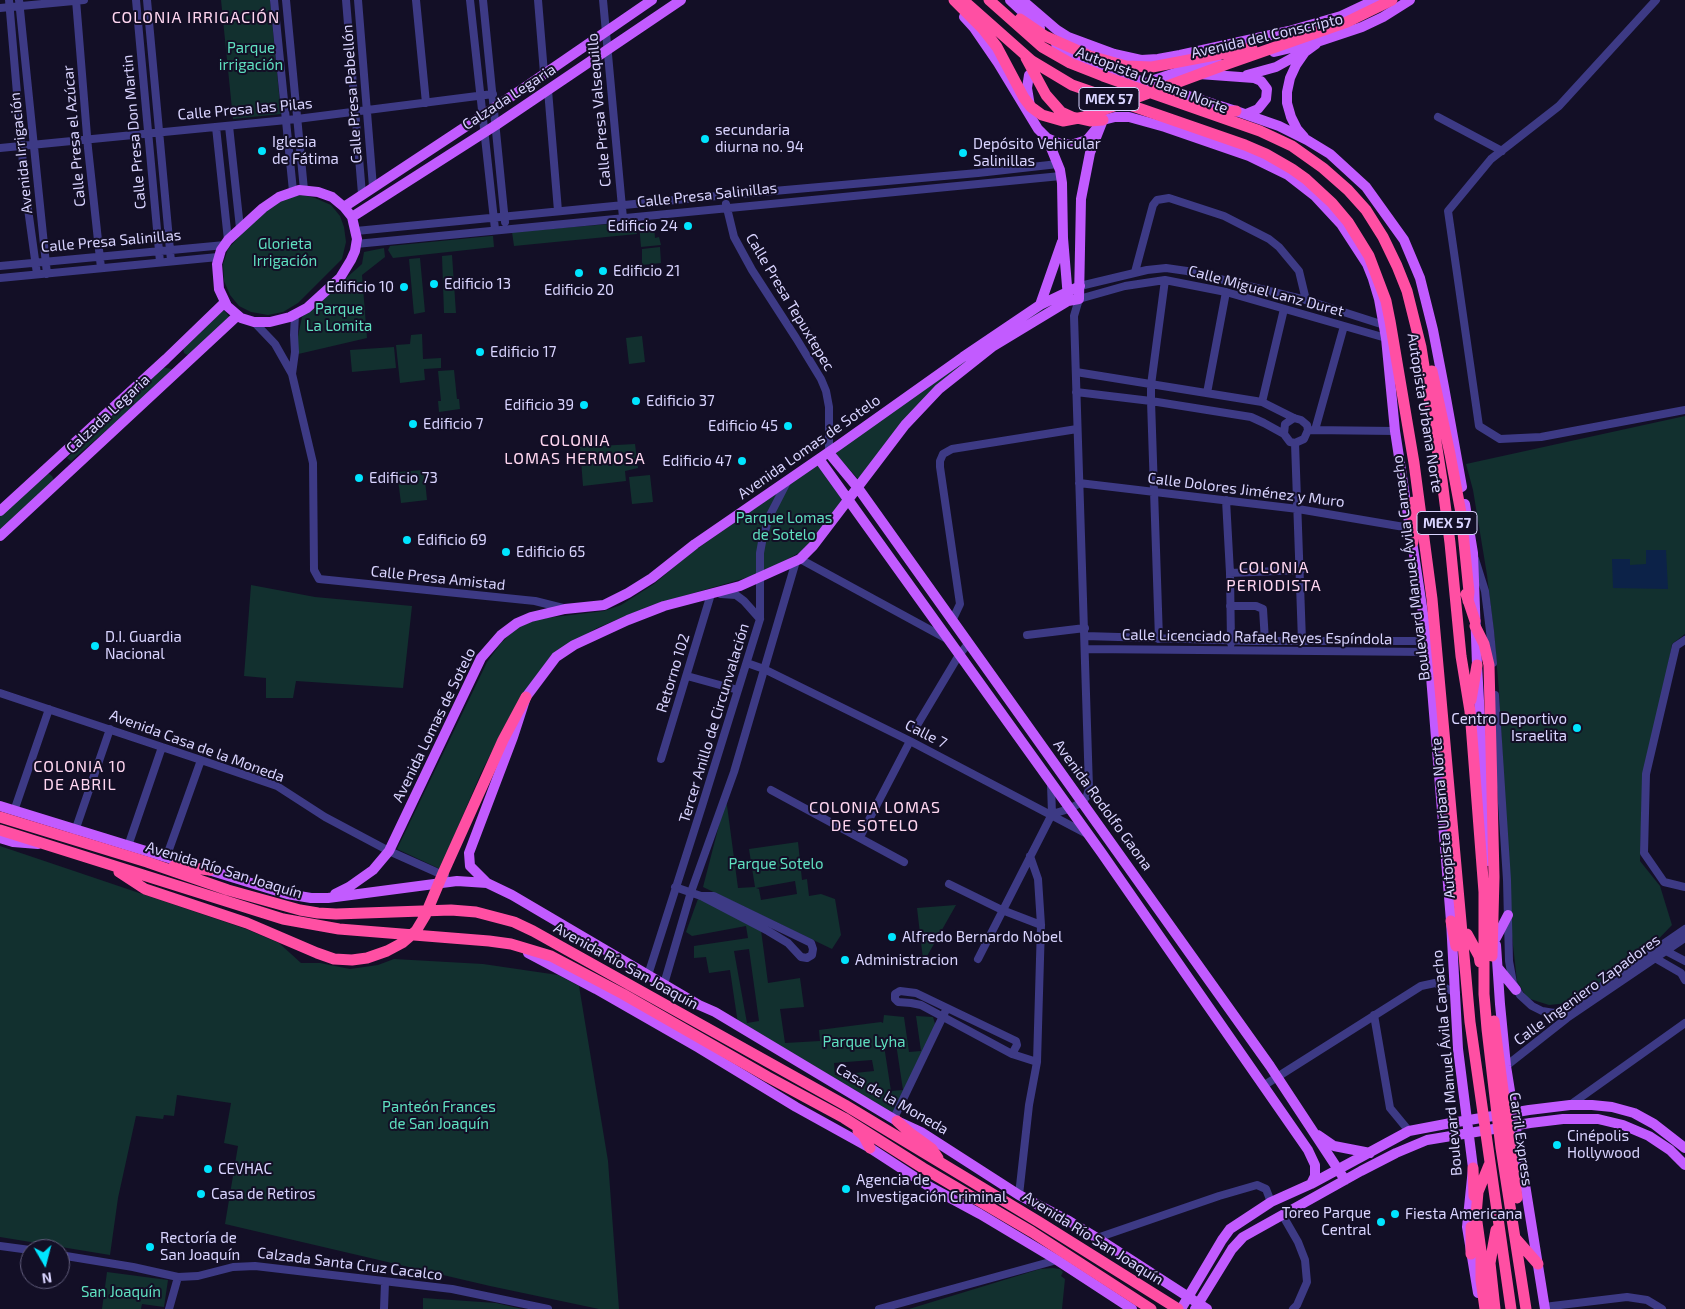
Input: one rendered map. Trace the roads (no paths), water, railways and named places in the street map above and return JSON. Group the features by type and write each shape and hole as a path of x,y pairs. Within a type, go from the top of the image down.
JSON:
{"highway":[{"path":"954,0 983,29 997,47 1031,107 1042,115 1063,121 1084,118 1227,64 1348,22 1392,0"},
{"name":"Boulevard Manuel Ávila Camacho","path":"963,0 1024,54 1059,78 1083,90 1223,136 1266,154 1306,178 1332,203 1348,222 1369,256 1386,301 1414,463 1432,599 1476,1068 1511,1309"},
{"name":"Autopista Urbana Norte","path":"971,0 1030,51 1066,74 1097,89 1254,143 1287,158 1315,179 1347,212 1367,240 1381,270 1392,302 1395,318 1417,450 1442,633 1470,968 1467,1030 1470,1066 1505,1309"},
{"path":"991,0 1045,36 1097,58 1126,66 1152,66 1238,52 1348,20 1387,0"},
{"name":"Autopista Urbana Norte","path":"991,0 1036,42 1076,69 1251,132 1305,160 1323,173 1359,211 1375,235 1393,269 1404,300 1428,431 1448,574 1481,930 1503,1064 1529,1309"},
{"name":"MEX 57","path":"991,0 1042,47 1070,63 1260,131 1284,142 1323,168 1348,190 1366,210 1383,237 1397,266 1407,291 1420,346 1450,543 1461,656 1470,711 1484,892 1484,994 1487,1029 1501,1148 1529,1309"},
{"path":"1024,54 1046,95 1061,112 1072,117 1090,121 1106,115"},
{"path":"1210,114 1241,112"},
{"path":"1279,146 1313,155 1338,172 1362,196 1387,232 1402,260 1412,286 1450,454 1461,514 1469,592 1468,601"},
{"path":"1395,318 1392,336 1393,377 1426,589 1430,648 1436,687 1434,714"},
{"path":"1444,429 1465,592 1484,644 1489,665 1494,877 1491,998"},
{"path":"1413,542 1414,463"},
{"path":"1456,525 1461,514"},
{"path":"1470,711 1476,666"},
{"path":"109,866 145,889 217,912 317,953 343,960 367,958 387,951 402,943 416,931 426,916 503,740 526,696"},
{"name":"Avenida Río San Joaquín","path":"0,817 148,862 228,890 300,910 336,914 451,910 476,912 514,922 875,1122 1180,1309"},
{"name":"Avenida Río San Joaquín","path":"0,830 109,866 313,926 463,938 512,944 551,956 690,1031 768,1077 844,1118 923,1168 1032,1232 1151,1309"},
{"path":"148,862 210,870"},
{"path":"1451,920 1463,994 1469,1004"},
{"name":"Carril Express","path":"1481,930 1482,974"},
{"name":"Carril Express","path":"1467,934 1479,956 1482,974 1529,1309"},
{"path":"844,1118 851,1126 864,1135 870,1148"},
{"path":"896,1120 932,1149 944,1165"},
{"path":"1487,1309 1481,1280 1482,1266 1476,1215 1478,1192 1489,1163"},
{"path":"1471,1254 1474,1192 1473,1168"},
{"path":"1487,1309 1490,1263 1498,1221"},
{"path":"1471,1227 1476,1249 1478,1280 1487,1309"},
{"path":"1516,1239 1538,1264"}],"main road":[{"name":"Calzada Legaria","path":"344,207 494,108 544,69 606,32 652,0"},
{"name":"Calzada Legaria","path":"352,217 496,125 681,0"},
{"path":"949,0 974,28 998,63 1031,119 1047,138 1056,143 1066,145 1080,143 1087,140 1106,115"},
{"path":"1010,0 1057,45 1071,55 1100,68 1241,112 1279,126 1330,154 1366,187 1404,240 1416,269 1424,294 1444,387 1472,552 1476,666 1488,855 1496,938 1503,1064 1545,1308"},
{"name":"Avenida del Conscripto","path":"1022,0 1057,30 1081,42 1128,58 1141,60 1158,59 1267,36 1332,18 1375,0"},
{"name":"Avenida del Conscripto","path":"1154,80 1178,72 1315,44 1368,25 1410,0"},
{"path":"1332,18 1348,20"},
{"path":"1070,43 1081,42"},
{"path":"1237,77 1259,73 1276,67 1315,44"},
{"path":"1307,140 1297,129 1291,117 1287,92 1290,78 1296,65 1315,44"},
{"path":"1178,72 1258,79 1264,83 1267,89 1266,99 1261,106 1254,111 1241,112"},
{"path":"1030,75 1028,93 1031,119"},
{"path":"1079,299 1081,199 1090,153 1106,115"},
{"name":"Boulevard Manuel Ávila Camacho","path":"1106,115 1129,117 1165,127 1249,156 1288,175 1315,196 1341,224 1367,264 1379,299 1384,325 1395,431 1430,648"},
{"path":"1047,138 1061,176 1063,238 1068,296"},
{"path":"304,190 332,197 352,217 356,231 356,244 351,260 340,278 317,300 296,314 277,321 254,322 237,316 224,303 217,281 218,257 226,242 270,202 293,191 304,190"},
{"path":"1040,305 1063,238"},
{"name":"Avenida Lomas de Sotelo","path":"487,884 470,866 469,852 513,736 526,696 556,657 574,645 602,631 654,609 713,594 761,578 798,560 812,546 848,501 905,425 940,389 992,347 1080,286"},
{"name":"Avenida Lomas de Sotelo","path":"328,898 349,887 372,870 389,851 481,658 501,635 518,623 531,617 565,609 604,605 628,593 652,578 695,544 829,453 963,357 1040,305 1068,296 1079,299"},
{"name":"Calzada Legaria","path":"0,511 166,359 224,303"},
{"name":"Calzada Legaria","path":"0,536 237,316"},
{"path":"166,359 179,369"},
{"name":"Avenida Rodolfo Gaona","path":"829,453 858,488 1185,946 1278,1077 1346,1180"},
{"name":"Avenida Rodolfo Gaona","path":"819,459 1089,835 1308,1150 1315,1165 1315,1176 1311,1184"},
{"path":"54,461 65,474"},
{"name":"Boulevard Manuel Ávila Camacho","path":"1434,714 1451,920 1458,1049 1473,1168 1467,1227 1471,1254 1487,1309"},
{"name":"Avenida Río San Joaquín","path":"0,806 298,897 328,898"},
{"name":"Avenida Río San Joaquín","path":"0,838 13,842 41,844"},
{"name":"Casa de la Moneda","path":"328,898 457,881 487,884 512,895 699,1005 715,1012 896,1120 921,1132 1019,1195 1097,1238 1189,1296 1200,1307"},
{"path":"1496,938 1508,915"},
{"path":"512,944 596,989 699,1048 796,1108 870,1148 930,1187 980,1214 1057,1260 1132,1309"},
{"path":"1172,955 1185,946"},
{"path":"1498,968 1516,990"},
{"path":"1180,1309 1230,1229 1271,1202 1311,1184 1409,1131 1528,1110 1570,1105 1592,1105 1612,1107 1634,1114 1654,1124 1685,1148"},
{"path":"1590,1119 1592,1105"},
{"path":"1200,1307 1232,1249 1244,1237 1396,1152 1427,1140 1454,1134 1530,1123 1564,1119 1590,1119 1613,1122 1633,1128 1656,1140 1684,1163"},
{"path":"1314,1132 1334,1146 1370,1152"}],"street":[{"path":"0,8 9,4 79,0"},
{"name":"Calle Presa el Azúcar","path":"79,0 87,138 101,268"},
{"name":"Calle Presa Don Martin","path":"136,0 160,262"},
{"name":"Calle Presa Don Martin","path":"147,0 171,261"},
{"path":"274,0 293,191"},
{"path":"286,0 304,190"},
{"name":"Calle Presa Pabellón","path":"346,0 362,194"},
{"name":"Calle Presa Pabellón","path":"358,0 373,187"},
{"path":"416,0 426,103"},
{"path":"470,0 496,229"},
{"path":"483,0 506,228"},
{"path":"538,0 544,69"},
{"name":"Calle Presa Valsequillo","path":"603,0 623,218"},
{"path":"1656,0 1558,106 1491,159 1448,211 1479,426 1500,439 1541,437 1685,410"},
{"name":"Avenida Irrigación","path":"20,3 47,274"},
{"name":"Avenida Irrigación","path":"9,4 25,188 36,274"},
{"path":"548,90 558,211"},
{"name":"Calle Presa las Pilas","path":"0,148 147,132 298,119 493,94"},
{"path":"1438,117 1502,151"},
{"path":"229,126 240,228"},
{"path":"216,127 226,242"},
{"name":"Calle Presa Salinillas","path":"356,231 1058,164"},
{"name":"Calle Presa Salinillas","path":"356,244 506,228 1061,176"},
{"name":"Calle Presa Tepuxtepec","path":"724,196 734,237 752,270 796,338 823,385 829,407 829,453"},
{"path":"1136,272 1153,205 1157,200 1169,198 1224,216 1269,239 1279,247 1299,270 1306,300"},
{"name":"Calle Presa Salinillas","path":"0,266 226,242"},
{"name":"Calle Presa Salinillas","path":"0,278 218,257"},
{"name":"Calle Miguel Lanz Duret","path":"1080,286 1136,272 1166,268 1186,271 1306,300 1384,325"},
{"path":"1159,639 1151,385 1165,280"},
{"name":"Calle Miguel Lanz Duret","path":"1079,299 1125,286 1165,280 1226,292 1386,338"},
{"path":"1207,393 1226,292"},
{"path":"1052,814 1069,809 1082,802 1087,796 1089,788 1074,316 1068,296"},
{"path":"1074,316 1079,299"},
{"path":"1262,402 1284,308"},
{"path":"292,374 295,352 296,314"},
{"path":"254,322 274,344 292,374"},
{"path":"1076,392 1151,401 1251,417 1284,434 1290,442 1295,443 1304,439 1311,430 1344,326"},
{"path":"1076,372 1262,402 1294,418 1298,418 1305,422 1311,430"},
{"name":"Calle Presa Amistad","path":"292,374 313,464 314,570 316,576 324,580 535,601 565,609"},
{"path":"1284,434 1285,424 1294,418"},
{"path":"952,621 960,604 940,460 943,454 952,449 1078,430"},
{"path":"1311,430 1395,431"},
{"path":"1295,443 1301,570 1302,641"},
{"name":"Tercer Anillo de Circunvalación","path":"648,975 760,619 760,553 769,517 775,502 790,478"},
{"name":"Calle Dolores Jiménez y Muro","path":"1079,483 1298,509 1410,528"},
{"path":"1226,500 1232,650"},
{"path":"1472,552 1482,580 1490,630 1505,845 1510,968 1516,990"},
{"path":"798,560 947,639"},
{"name":"Tercer Anillo de Circunvalación","path":"664,984 691,892 734,772 798,560"},
{"path":"1230,573 1301,570"},
{"path":"713,594 736,595 760,619"},
{"name":"Retorno 102","path":"661,759 713,594"},
{"path":"1230,606 1261,606 1264,612 1265,641"},
{"name":"Calle Licenciado Rafael Reyes Espíndola","path":"1027,635 1085,632 1159,639 1302,641 1430,648"},
{"path":"1685,640 1676,646 1646,774 1644,853 1664,882 1685,888"},
{"path":"916,727 959,655 968,644"},
{"name":"Calle Licenciado Rafael Reyes Espíndola","path":"1085,649 1430,648"},
{"name":"Calle 7","path":"747,663 764,669 910,741 1089,835"},
{"path":"687,676 738,690"},
{"name":"Avenida Casa de la Moneda","path":"0,693 277,786 325,817 389,851 457,881"},
{"path":"14,811 48,709"},
{"path":"75,830 110,729"},
{"path":"860,837 910,741"},
{"path":"128,846 162,747"},
{"path":"166,858 201,760"},
{"path":"978,959 1052,814 1051,784"},
{"path":"772,790 904,862"},
{"path":"1019,1195 1036,1062 1041,925 1038,879 1030,856"},
{"path":"949,884 1002,910 1041,925"},
{"path":"675,887 701,896 768,931 788,944 801,957 806,958 812,955 811,943 714,896 701,896"},
{"name":"Calle Ingeniero Zapadores","path":"1503,1064 1596,995 1653,956 1685,930"},
{"name":"Calle Ingeniero Zapadores","path":"1665,947 1685,938"},
{"path":"1665,947 1685,962"},
{"path":"1653,956 1681,973 1685,980"},
{"path":"1262,1086 1421,986 1435,983 1456,993"},
{"name":"Calle Ingeniero Zapadores","path":"1516,990 1532,1006 1548,1012 1562,1012 1596,995"},
{"path":"1012,1054 1017,1045 1016,1041 916,993 900,991 895,994 895,999 898,1002 911,1002 921,1006 1012,1054 1036,1062"},
{"path":"896,1120 947,1008"},
{"path":"1374,1015 1390,1108 1409,1131"},
{"path":"1570,1105 1685,1022"},
{"path":"1097,1238 1219,1196 1257,1185 1266,1189 1271,1202"},
{"path":"1283,1216 1298,1242 1305,1260 1307,1282 1297,1305 1293,1309"},
{"path":"0,1246 20,1249"},
{"name":"Calzada Santa Cruz Cacalco","path":"70,1257 178,1277 198,1276 244,1266 452,1290 548,1309"},
{"path":"879,1309 1057,1260"},
{"path":"170,1309 178,1277"},
{"path":"384,1309 385,1282"},
{"path":"1545,1308 1627,1297 1647,1300 1662,1309"}],"water":[{"path":"1646,550 1666,550 1668,589 1613,588 1612,559 1630,559 1630,565 1646,564"}],"place":[{"name":"secundaria diurna no. 94","path":"705,139"},
{"name":"Iglesia de Fátima","path":"262,151"},
{"name":"Depósito Vehicular Salinillas","path":"963,153"},
{"name":"Edificio 24","path":"688,226"},
{"name":"Edificio 21","path":"603,271"},
{"name":"Edificio 20","path":"579,273"},
{"name":"Edificio 13","path":"434,284"},
{"name":"Edificio 10","path":"404,287"},
{"name":"Edificio 17","path":"480,352"},
{"name":"Edificio 37","path":"636,401"},
{"name":"Edificio 39","path":"584,405"},
{"name":"Edificio 7","path":"413,424"},
{"name":"Edificio 45","path":"788,426"},
{"name":"Edificio 47","path":"742,461"},
{"name":"Edificio 73","path":"359,478"},
{"name":"Edificio 69","path":"407,540"},
{"name":"Edificio 65","path":"506,552"},
{"name":"D.I. Guardia Nacional","path":"95,646"},
{"name":"Centro Deportivo Israelita","path":"1577,728"},
{"name":"Alfredo Bernardo Nobel","path":"892,937"},
{"name":"Administracion","path":"845,960"},
{"name":"Cinépolis Hollywood","path":"1557,1145"},
{"name":"CEVHAC","path":"208,1169"},
{"name":"Agencia de Investigación Criminal","path":"846,1189"},
{"name":"Casa de Retiros","path":"201,1194"},
{"name":"Fiesta Americana","path":"1395,1214"},
{"name":"Toreo Parque Central","path":"1381,1222"},
{"name":"Rectoría de San Joaquín","path":"150,1247"}],"district":[{"name":"COLONIA IRRIGACIÓN","path":"196,18"},
{"name":"COLONIA LOMAS HERMOSA","path":"575,450"},
{"name":"COLONIA PERIODISTA","path":"1274,577"},
{"name":"COLONIA 10 DE ABRIL","path":"80,776"},
{"name":"COLONIA LOMAS DE SOTELO","path":"875,817"}],"park label":[{"name":"Parque irrigación","path":"251,56"},
{"name":"Glorieta Irrigación","path":"285,252"},
{"name":"Parque La Lomita","path":"339,318"},
{"name":"Parque Lomas de Sotelo","path":"784,526"},
{"name":"Parque Sotelo","path":"776,864"},
{"name":"Parque Lyha","path":"864,1042"},
{"name":"Panteón Frances de San Joaquín","path":"439,1116"},
{"name":"San Joaquín","path":"121,1292"}]}
